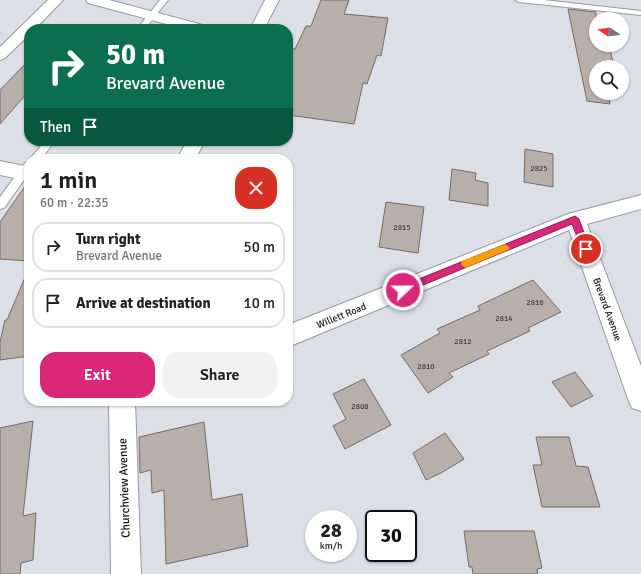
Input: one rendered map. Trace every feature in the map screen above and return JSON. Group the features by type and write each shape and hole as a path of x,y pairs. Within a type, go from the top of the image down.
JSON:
{"street":[{"path":"32,24 56,0"},
{"path":"93,0 182,24"},
{"path":"260,24 272,0"},
{"path":"0,55 24,31"},
{"path":"0,168 24,171"},
{"name":"Willett Road","path":"293,334 575,219 641,202"},
{"name":"Brevard Avenue","path":"575,219 641,399"},
{"name":"Churchview Avenue","path":"124,406 126,574"}],"lane":[{"path":"144,24 164,0"},
{"path":"519,0 641,13"},
{"path":"39,154 46,146"},
{"path":"0,206 24,175"}],"building":[{"path":"321,0 349,0 344,14 388,18 381,56 377,55 367,84 363,83 354,124 293,116 293,49 295,49 306,26 311,26"},
{"path":"568,9 596,12 589,12 589,52 611,52 612,60 589,60 589,100 609,100 610,104 587,101"},
{"path":"24,65 24,97 0,124 0,90"},
{"path":"525,149 553,154 553,187 524,182"},
{"path":"452,169 476,173 475,180 488,183 488,206 449,200"},
{"path":"24,188 24,261 0,259 0,222"},
{"path":"386,202 424,207 418,253 379,247"},
{"path":"24,280 24,357 0,360 0,342 5,320 7,320"},
{"path":"533,280 561,312 528,328 530,331 487,351 489,354 449,373 453,377 428,393 401,355 440,333 437,329 480,310 478,306"},
{"path":"575,372 593,396 571,407 552,382"},
{"path":"364,379 391,425 345,449 333,426 346,419 333,394"},
{"path":"33,421 23,516 36,513 33,560 21,563 20,574 0,574 0,428"},
{"path":"204,422 212,500 242,494 248,546 166,564 164,490 152,493 151,470 140,473 139,437"},
{"path":"445,433 464,459 426,480 413,453"},
{"path":"536,437 569,437 576,466 588,467 600,507 542,507 533,465 542,465"},
{"path":"464,531 534,531 542,568 537,569 538,574 473,574 472,567 469,567"}],"slow traffic":[{"path":"465,264 505,248"}],"route":[{"path":"403,290 575,219 586,249"}]}
